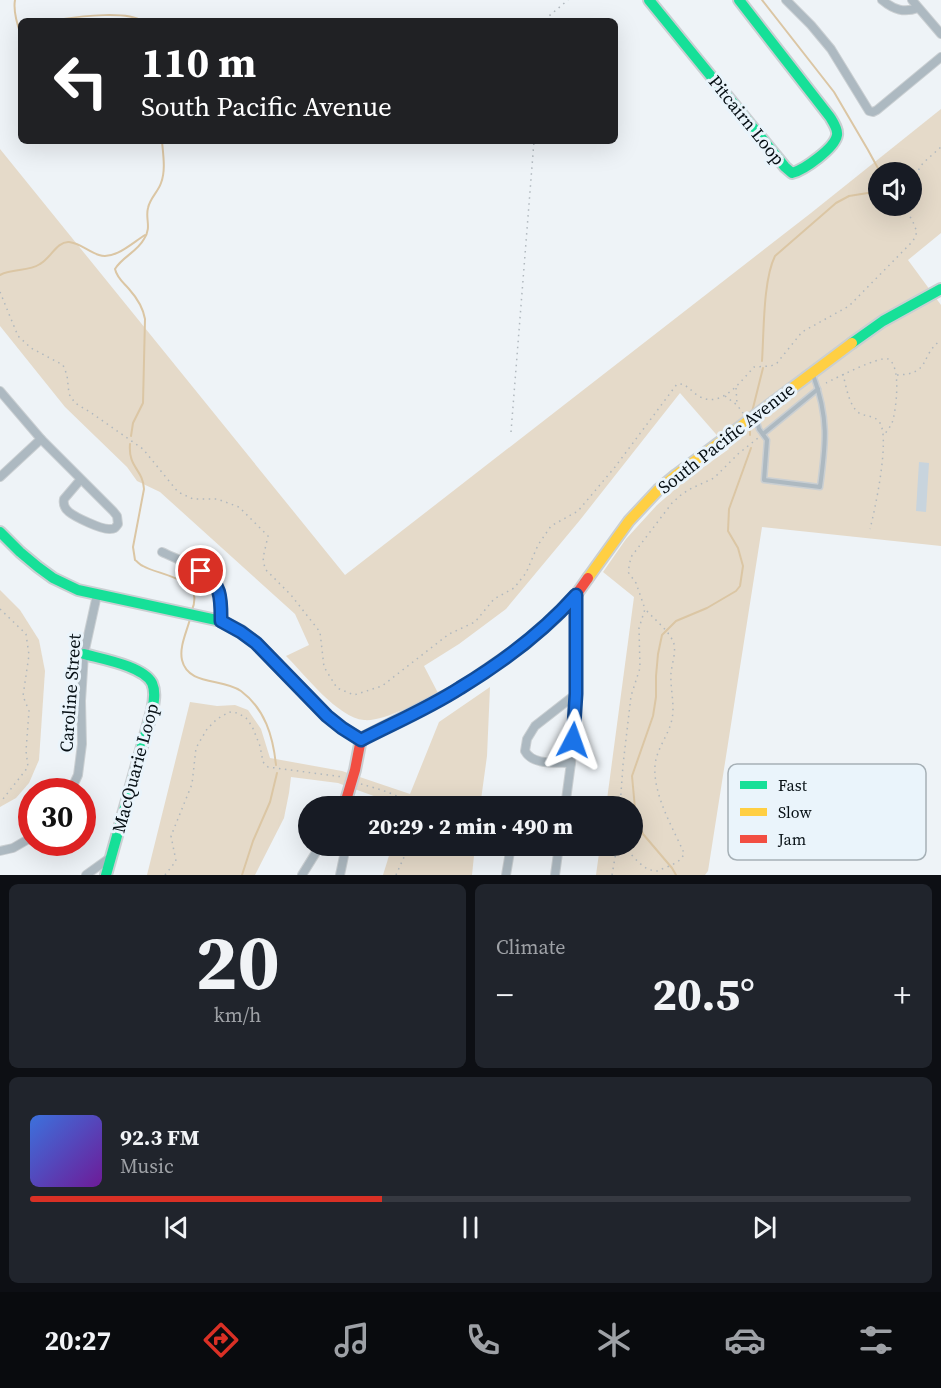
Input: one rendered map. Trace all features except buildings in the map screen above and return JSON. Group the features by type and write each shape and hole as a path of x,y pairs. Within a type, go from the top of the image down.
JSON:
{"street":[{"name":"Pitcairn Loop","path":"649,0 785,167 792,173 796,172 834,143 836,129 830,117 739,0"},
{"path":"786,0 831,49 869,111 877,110 941,57"},
{"path":"882,0 899,10 918,8"},
{"path":"912,0 941,34"},
{"name":"South Pacific Avenue","path":"361,740 459,689 525,643 556,617 576,595 629,521 658,490 811,372 883,321 941,289"},
{"path":"1,396 40,439 81,479 117,516 119,520 116,528 103,528 72,514 66,508 63,503 64,499 81,479"},
{"path":"0,477 40,439"},
{"path":"0,532 20,552 53,578 78,590 221,621 256,643 327,716 361,740 347,796"},
{"path":"162,552 212,578 219,592 221,621"},
{"name":"Caroline Street","path":"77,778 82,744 81,701 84,654 97,595"},
{"path":"566,796 576,694 576,595"},
{"name":"MacQuarie Loop","path":"84,654 139,670 149,679 154,692 152,711 106,875"},
{"path":"571,763 534,760 525,752 527,739 535,726 576,694"},
{"path":"0,851 18,845"},
{"path":"302,875 314,856"},
{"path":"339,875 344,856"},
{"path":"506,875 509,856"},
{"path":"555,875 558,856"},
{"name":"MacQuarie Loop","path":"86,875 111,857"}],"lane":[{"path":"752,417 767,443 764,480 820,487 825,430 818,389 811,372"},
{"path":"763,434 818,389"}],"path":[{"path":"548,18 568,0"},
{"path":"511,432 534,144"},
{"path":"922,165 941,147"},
{"path":"0,292 18,336 31,348 63,365 67,375 69,394 75,403 143,449 178,492 193,499 217,499 239,507 268,536 263,558 265,569 291,595 320,632 324,667 337,687 354,695 382,686 449,634 475,622 494,599 514,588 526,573 538,546 551,526 578,511 615,467 677,384 685,385 704,399 725,395 736,387 754,367 771,366 777,363 802,332 849,306 913,241 917,232 910,216"},
{"path":"896,375 904,375 922,368 931,350 941,340"},
{"path":"826,383 882,359 887,359 893,364 896,375 895,402 892,421 884,436 877,496 870,529"},
{"path":"843,375 857,412 875,418 884,436"},
{"path":"725,395 737,405 736,387"},
{"path":"633,856 648,870 653,871 681,860 684,853 675,836 656,782 655,766 657,754 672,720 671,676 675,647 669,636 645,609 636,583 628,572 631,558 682,494 714,478 738,454 763,434"},
{"path":"0,609 26,634 29,655 23,696 29,711 26,751 28,767 3,799 0,799"},
{"path":"621,796 631,696 640,668 639,628 645,609"},
{"path":"165,875 176,861 171,836 192,784 196,748 207,729 229,712 238,713 252,726 260,746 263,762 268,767 331,775 394,796"},
{"path":"396,875 405,856"},
{"path":"612,875 615,856"}],"shaded area":[{"path":"941,109 941,233 908,260 941,305 941,546 762,527 708,871 705,875 596,875 599,856 643,856 643,796 607,796 634,597 603,572 626,539 657,505 688,478 729,449 680,393 506,609 459,644 424,666 438,693 381,718 364,720 354,717 333,704 286,656 309,645 295,614 160,492 137,481 127,467 65,407 0,326 0,149 345,575 868,167 868,216 922,216 922,162 875,162"},
{"path":"0,590 20,610 39,640 45,671 39,760 31,778 18,778 18,796 0,807"},
{"path":"490,687 487,756 482,796 374,796 338,783 291,777 284,818 255,875 147,875 190,702 217,706 235,705 248,710 261,729 270,758 342,771 410,794 439,722"},
{"path":"389,856 474,856 472,875 383,875"}],"waterway":[{"path":"15,0 18,25"},
{"path":"762,0 834,92 875,162"},
{"path":"72,18 104,15 135,18"},
{"path":"131,436 133,423 143,403 145,319 139,303 115,269 141,244 146,235 150,201 163,178 162,144"},
{"path":"762,361 766,292 775,256 836,203 849,196 868,193"},
{"path":"0,275 44,262 57,247 65,242 105,256 123,250 145,235"},
{"path":"752,412 763,368"},
{"path":"750,423 750,435"},
{"path":"130,444 131,458 141,477 144,489 133,547 135,560 142,566 186,584 194,595 192,610"},
{"path":"676,875 643,834 636,819 632,776 653,716 658,654 662,635 676,621 707,608 736,591 740,586 743,566 738,548 728,531 729,509 751,448"},
{"path":"190,619 182,650 182,660 186,668 199,678 234,687 249,698 266,724 273,744 276,765"},
{"path":"242,875 253,841 270,802 277,773"}],"traffic: fast":[{"path":"649,0 792,173 825,152 835,140 837,130 830,117 739,0"},
{"path":"852,343 883,321 941,289"},
{"path":"0,532 38,567 53,578 78,590 221,621 241,631 256,643 327,716 361,739"},
{"path":"84,654 121,664 140,672 152,683 154,690 152,711 106,875"}],"traffic: slow":[{"path":"588,578 629,521 658,490 852,343"}],"traffic: jam":[{"path":"347,796 361,739 459,689 526,643 556,617 588,578"}],"route":[{"path":"201,571 212,578 216,584 221,603 221,621 256,643 327,716 361,740 459,689 485,672 541,630 576,595 576,694 573,740"}]}
